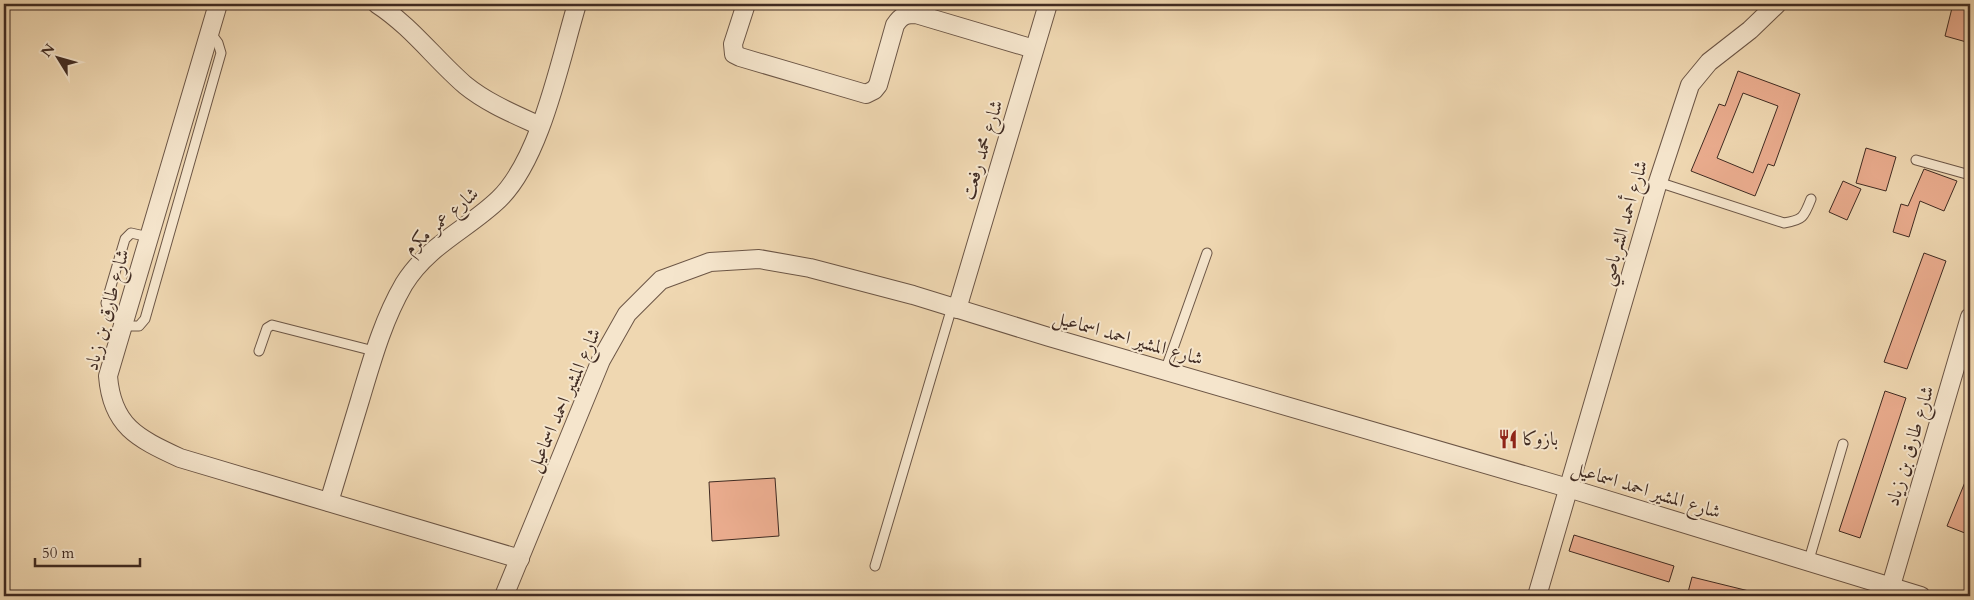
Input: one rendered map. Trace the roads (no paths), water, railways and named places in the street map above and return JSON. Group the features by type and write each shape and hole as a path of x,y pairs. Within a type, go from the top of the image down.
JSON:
{"street":[{"name":"شارع طارق بن زياد","path":"218,4 108,376 109,396 116,414 129,429 150,444 180,458 520,559"},
{"path":"377,4 404,24 465,84 485,99 540,126"},
{"name":"شارع عمر مكرم","path":"329,502 374,351 393,305 405,282 423,260 439,245 492,204 514,182 540,126 577,4"},
{"path":"746,4 733,44 734,54 866,94 874,90 878,85 895,25 900,17 907,14 916,14 1034,49"},
{"name":"شارع محمد رفعت","path":"955,308 1048,4"},
{"name":"شارع أحمد الشرباصي","path":"1536,596 1658,182 1690,85 1709,62 1750,30 1777,4"},
{"name":"شارع المشير احمد اسماعيل","path":"504,596 601,360 627,314 661,280 710,262 759,259 810,268 955,308 1568,488 1808,563 1889,592 1921,596"},
{"name":"شارع طارق بن زياد","path":"1889,592 1970,317"}],"lane":[{"path":"149,237 131,233 125,239 106,303 109,312 124,326 139,326 144,319 221,53 218,43 210,32"},
{"path":"1916,160 1970,175"},
{"path":"1658,182 1784,223 1797,221 1805,216 1811,199"},
{"path":"1165,371 1207,253"},
{"path":"875,566 955,308"},
{"path":"258,351 267,328 272,325 374,351"},
{"path":"1808,563 1843,444"}],"place":[{"name":"بازوكا","path":"1508,439"}]}
